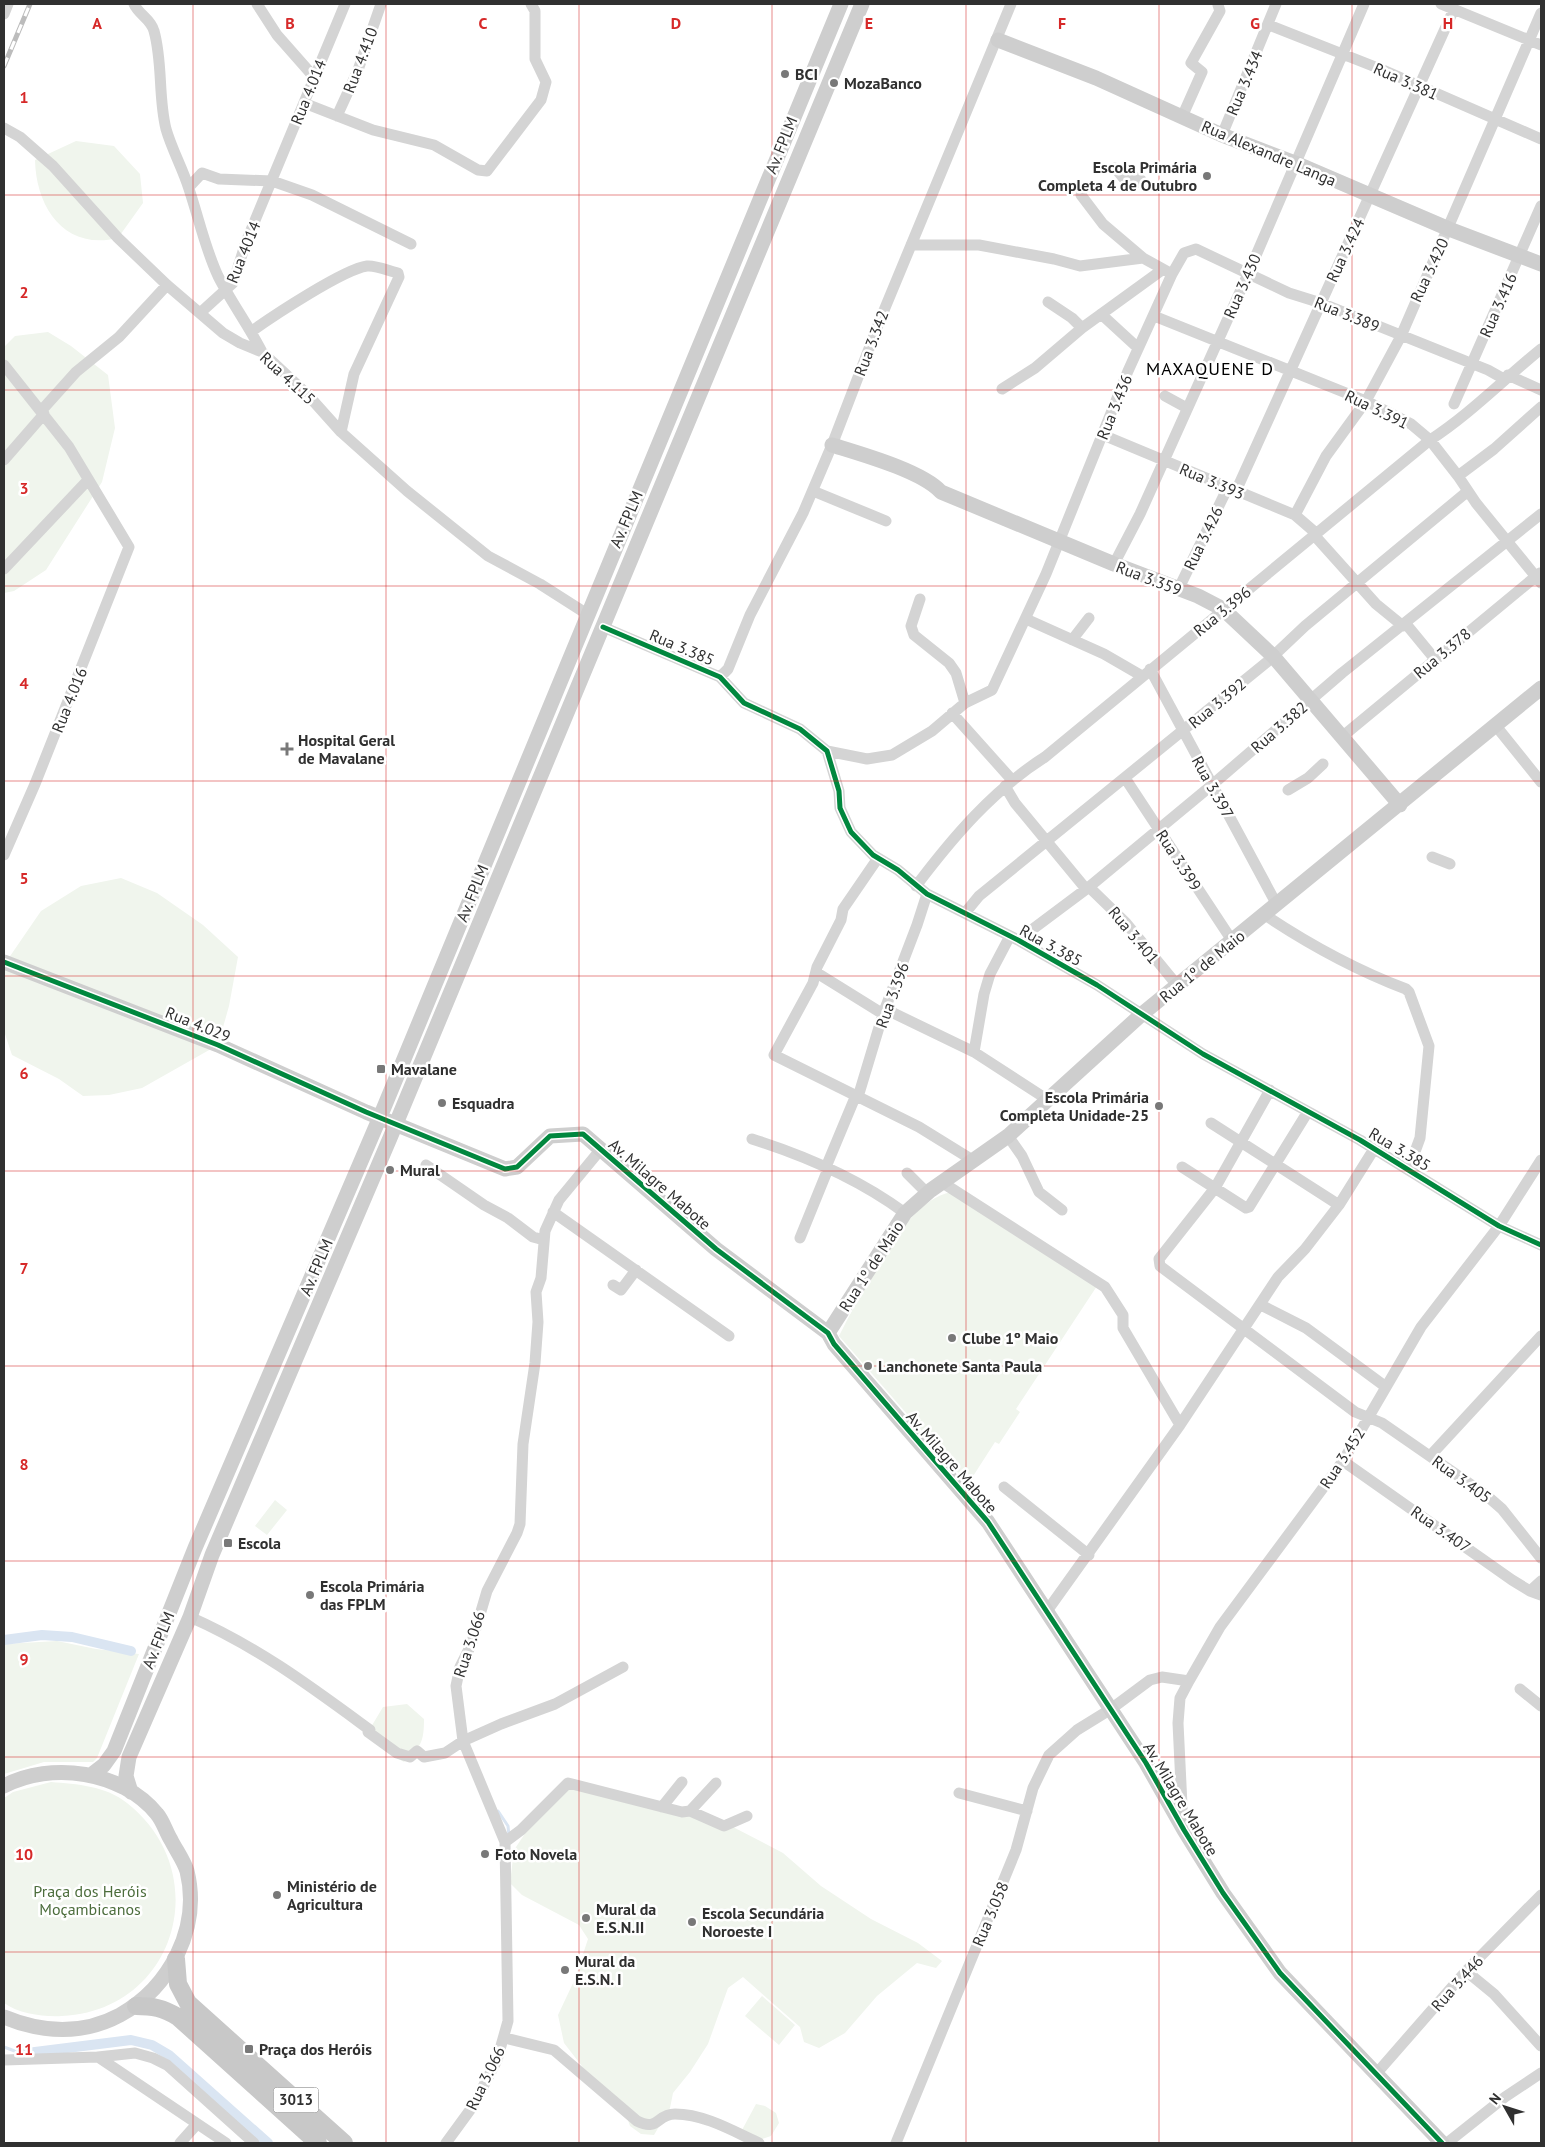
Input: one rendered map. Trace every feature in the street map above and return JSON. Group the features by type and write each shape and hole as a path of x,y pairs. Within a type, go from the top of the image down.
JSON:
{"main road":[{"name":"Av. FPLM","path":"91,1775 104,1765 114,1751 196,1548 380,1117 586,614 841,4"},
{"name":"Av. FPLM","path":"131,1792 126,1776 129,1757 190,1617 212,1555 390,1138 862,4"},
{"name":"Rua Alexandre Langa","path":"998,40 1096,78 1182,117 1449,229 1541,264"},
{"path":"785,136 804,143"},
{"name":"Rua 3.359","path":"832,445 907,472 934,485 941,492 1114,564 1179,588 1223,609 1273,656 1312,699 1400,805"},
{"path":"610,557 628,564"},
{"name":"Rua 1º de Maio","path":"828,1332 905,1213 1008,1136 1142,1014 1233,942 1541,688"},
{"name":"Rua 4.029","path":"4,962 218,1045 380,1117"},
{"name":"Av. Milagre Mabote","path":"380,1117 506,1169 517,1167 550,1136 583,1134 716,1250 828,1332 834,1344 988,1522 1111,1709 1168,1800 1184,1830 1249,1930 1280,1973 1442,2143"},
{"path":"4,1786 38,1773 65,1771 112,1781 131,1792 157,1814 186,1870 190,1900 186,1930 176,1960 152,1993 136,2006 110,2021 82,2029 52,2031 24,2026 4,2017"},
{"name":"3013","path":"176,1960 178,1984 188,2003 344,2143"},
{"name":"3013","path":"136,2006 154,2006 178,2017 318,2143"}],"street":[{"path":"134,4 139,13 150,22 154,31 164,121 172,147 189,187 201,233 226,291 252,331 262,352"},
{"path":"257,4 277,35 314,77"},
{"name":"Rua 4.014","path":"272,181 345,4"},
{"name":"Rua 4.410","path":"336,116 358,70 382,4"},
{"path":"304,103 373,130 434,145 478,170 487,171 541,100 546,88 545,76 535,59 535,12 531,4"},
{"name":"Rua 3.342","path":"720,677 728,670 750,615 813,491 911,245 1012,4"},
{"name":"Rua 3.434","path":"1222,134 1269,25 1276,4"},
{"name":"Rua 3.430","path":"1114,564 1140,514 1248,274 1364,4"},
{"path":"1441,4 1536,42"},
{"path":"1182,117 1202,72 1191,63 1220,11 1218,5"},
{"name":"Rua 3.424","path":"1232,489 1290,372 1421,87 1454,9"},
{"name":"Rua 3.420","path":"1295,515 1334,441 1366,401 1401,336 1449,229 1495,119 1536,42 1541,13"},
{"name":"Rua 3.381","path":"1269,25 1421,87 1541,139"},
{"name":"Rua 4.115","path":"4,128 20,137 53,166 118,238 167,285 223,333 240,343 262,352 307,394 341,432 407,491 488,556 540,584 586,614"},
{"path":"189,187 202,173 219,179 272,181 312,195 412,244"},
{"name":"Rua 4014","path":"200,313 233,283 246,242 272,181"},
{"path":"1002,389 1036,368 1101,314 1167,272 1143,258 1103,224 1081,195"},
{"name":"Rua 3.416","path":"1454,404 1541,206"},
{"path":"911,245 979,244 1080,266 1143,258"},
{"name":"Rua 3.389","path":"1190,249 1196,249 1289,293 1321,303 1541,390"},
{"name":"Rua 3.436","path":"827,751 874,760 892,755 932,731 965,703 992,690 1060,542 1075,498 1138,348 1154,316 1167,272 1190,249"},
{"path":"252,331 344,275 364,267 370,266 398,273 399,277 354,374 341,432"},
{"path":"4,460 76,372 119,337 167,285"},
{"path":"1048,302 1072,318 1082,328"},
{"path":"1101,314 1138,348"},
{"name":"Rua 3.391","path":"1154,316 1366,401 1411,424 1430,440 1508,542 1539,577"},
{"name":"Rua 3.396","path":"916,886 948,845 1008,783 1045,757 1430,440 1458,422 1506,377 1541,349"},
{"path":"4,365 69,447 88,480 4,570"},
{"path":"1165,396 1187,408"},
{"path":"1458,476 1494,450 1541,407"},
{"name":"Rua 3.393","path":"1103,435 1295,515 1316,535 1376,604 1404,625 1434,658"},
{"name":"Rua 4.016","path":"4,855 35,784 128,550 128,544 88,480"},
{"name":"Rua 3.426","path":"1179,588 1232,489"},
{"path":"813,491 886,521"},
{"name":"Rua 3.392","path":"965,913 979,896 1273,656 1305,626 1468,491"},
{"name":"Rua 3.382","path":"1014,938 1088,888 1312,699 1541,514"},
{"name":"Rua 3.378","path":"1343,736 1434,658 1539,577"},
{"path":"920,599 911,626 914,635 949,664 956,673 965,703"},
{"path":"1072,640 1089,618"},
{"path":"1026,619 1146,673"},
{"name":"Rua 3.385","path":"603,627 720,677 744,703 800,729 827,751 846,823 863,846 898,870 927,894 1014,938 1097,985 1203,1054 1409,1168 1499,1226 1541,1245"},
{"name":"Rua 3.397","path":"1146,673 1182,730 1277,905"},
{"name":"Rua 3.401","path":"952,713 1008,783 1015,804 1088,888 1126,923 1177,985"},
{"path":"1496,726 1541,782"},
{"path":"1288,790 1308,778 1323,764"},
{"name":"Rua 3.399","path":"1125,778 1233,942"},
{"path":"1432,857 1450,864"},
{"path":"878,858 843,910 841,920 820,962 817,973 774,1055 941,1139 974,1161"},
{"name":"Rua 3.396","path":"800,1238 857,1096 884,1012 927,894"},
{"path":"1265,915 1304,941 1357,970 1409,992 1429,1046 1420,1138 1409,1168"},
{"path":"974,1052 984,994 990,974 1014,938"},
{"path":"817,973 884,1012 974,1052 1048,1100"},
{"path":"1215,1188 1270,1090"},
{"path":"1182,1167 1246,1208 1249,1207 1307,1113"},
{"path":"1211,1123 1339,1205"},
{"path":"1008,1136 1019,1151 1039,1192 1062,1210"},
{"path":"752,1139 827,1168 874,1192 905,1213"},
{"name":"Rua 3.066","path":"446,2143 473,2106 497,2060 508,2021 505,1842 463,1741 456,1686 460,1666 471,1645 488,1591 520,1524 523,1444 535,1363 538,1322 536,1292 541,1278 545,1231 559,1200 601,1149"},
{"path":"1047,1611 1089,1555 1180,1424 1278,1277 1305,1249 1339,1205 1352,1181 1374,1149"},
{"name":"Rua 3.452","path":"1184,1830 1178,1723 1180,1698 1220,1627 1342,1461 1436,1306 1499,1226 1541,1160"},
{"path":"426,1165 534,1237 544,1240"},
{"path":"907,1173 928,1194"},
{"path":"943,1183 1106,1287 1122,1315 1123,1328 1180,1424"},
{"name":"Rua 3.405","path":"1215,1188 1159,1259 1160,1266 1355,1412 1382,1423 1486,1495 1502,1509 1541,1558"},
{"path":"553,1212 729,1336"},
{"path":"613,1285 621,1290 636,1270"},
{"path":"1261,1305 1306,1328 1386,1387"},
{"path":"1430,1456 1541,1336"},
{"name":"Rua 3.407","path":"1342,1461 1536,1593"},
{"path":"1004,1487 1089,1555"},
{"path":"1536,1593 1541,1581"},
{"path":"190,1617 242,1641 283,1667 397,1753 410,1757 417,1751 424,1757 444,1753 463,1741 501,1724 555,1704 623,1667"},
{"path":"1111,1709 1156,1677 1189,1682"},
{"path":"1520,1689 1541,1706"},
{"name":"Rua 3.058","path":"896,2143 1016,1850 1039,1772 1049,1755 1077,1730 1111,1709"},
{"path":"662,1808 682,1782"},
{"path":"690,1811 716,1783"},
{"path":"505,1842 568,1784 662,1808 682,1812 690,1811 724,1826 747,1816"},
{"path":"959,1792 1027,1811"},
{"name":"Rua 3.446","path":"1376,2074 1466,1972 1541,1895"},
{"path":"1466,1972 1494,1994 1541,2046"},
{"path":"504,2038 554,2050 637,2121 645,2125 654,2125 670,2114 687,2115 725,2128 759,2143"},
{"path":"4,2060 98,2057 135,2053 153,2058 167,2065 254,2143"},
{"path":"98,2057 226,2143"},
{"path":"1447,2143 1505,2097 1541,2073"},
{"path":"180,2143 197,2124"},
{"path":"230,2143 239,2130"}],"green space":[{"path":"76,141 114,146 140,174 143,203 118,238 99,240 83,238 69,232 57,222 41,194 35,160"},
{"path":"48,332 71,346 108,375 115,428 102,482 46,570 14,591 4,593 4,347 15,336"},
{"path":"121,878 157,893 203,925 238,957 229,1006 218,1045 142,1088 109,1095 83,1096 59,1079 12,1055 4,1031 4,965 41,911 81,886"},
{"name":"Clube 1º Maio","path":"951,1192 1097,1286 1016,1409 1020,1412 999,1444 995,1442 968,1484 839,1336 871,1275 900,1231 916,1213 933,1199"},
{"path":"275,1500 287,1510 267,1535 255,1526"},
{"path":"57,1641 96,1649 139,1654 97,1758 93,1762 44,1762 4,1774 4,1644"},
{"path":"407,1704 424,1719 424,1727 418,1748 404,1762 388,1753 368,1732 383,1707"},
{"name":"Praça dos Heróis Moçambicanos","path":"51,1782 101,1789 127,1803 154,1832 170,1865 176,1900 171,1934 156,1965 133,1990 101,2008 62,2016 32,2014 17,2010 4,2003 4,1798 13,1792"},
{"name":"Escola Secundária Noroeste I","path":"573,1784 733,1827 783,1853 821,1886 871,1919 918,1943 942,1961 936,1968 917,1963 877,1996 845,2033 819,2048 804,2042 800,2027 743,1977 728,1988 708,2044 690,2072 673,2093 670,2108 654,2135 641,2134 630,2126 622,2103 588,2074 564,2043 558,2015 574,1981 588,1939 579,1925 522,1895 510,1883 514,1850 546,1802"},
{"path":"762,1996 795,2025 779,2045 745,2016"},
{"path":"756,2104 765,2106 776,2113 779,2123 771,2136 759,2140 742,2130"}],"waterway":[{"path":"4,1640 42,1635 72,1637 131,1651"},
{"path":"498,1811 508,1826 509,1836"},
{"path":"4,2047 20,2053 131,2040 152,2045 169,2055 268,2143"},
{"path":"19,2054 131,2040 152,2045 169,2055 268,2143"}],"railway":[{"path":"4,66 30,4"}],"cycle path":[{"path":"603,627 720,677 744,703 800,729 827,751 839,791 840,808 851,832 873,855 898,870 927,894 1018,940 1097,985 1203,1054 1360,1140 1499,1226 1541,1245"},
{"path":"4,962 218,1045 366,1112 505,1169 517,1167 550,1136 583,1134 716,1249 828,1333 834,1344 988,1522 1146,1763 1223,1893 1280,1973 1442,2143"}],"place":[{"name":"BCI","path":"785,74"},
{"name":"MozaBanco","path":"834,83"},
{"name":"Escola Primária Completa 4 de Outubro","path":"1207,176"},
{"name":"Hospital Geral de Mavalane","path":"287,749"},
{"name":"Mavalane","path":"381,1069"},
{"name":"Esquadra","path":"442,1103"},
{"name":"Escola Primária Completa Unidade-25","path":"1159,1106"},
{"name":"Mural","path":"390,1170"},
{"name":"Clube 1º Maio","path":"952,1338"},
{"name":"Lanchonete Santa Paula","path":"868,1366"},
{"name":"Escola","path":"228,1543"},
{"name":"Escola Primária das FPLM","path":"310,1595"},
{"name":"Foto Novela","path":"485,1854"},
{"name":"Ministério de Agricultura","path":"277,1895"},
{"name":"Mural da E.S.N.II","path":"586,1918"},
{"name":"Escola Secundária Noroeste I","path":"692,1922"},
{"name":"Mural da E.S.N. I","path":"565,1970"},
{"name":"Praça dos Heróis","path":"249,2049"}],"district":[{"name":"MAXAQUENE D","path":"1210,369"}]}
